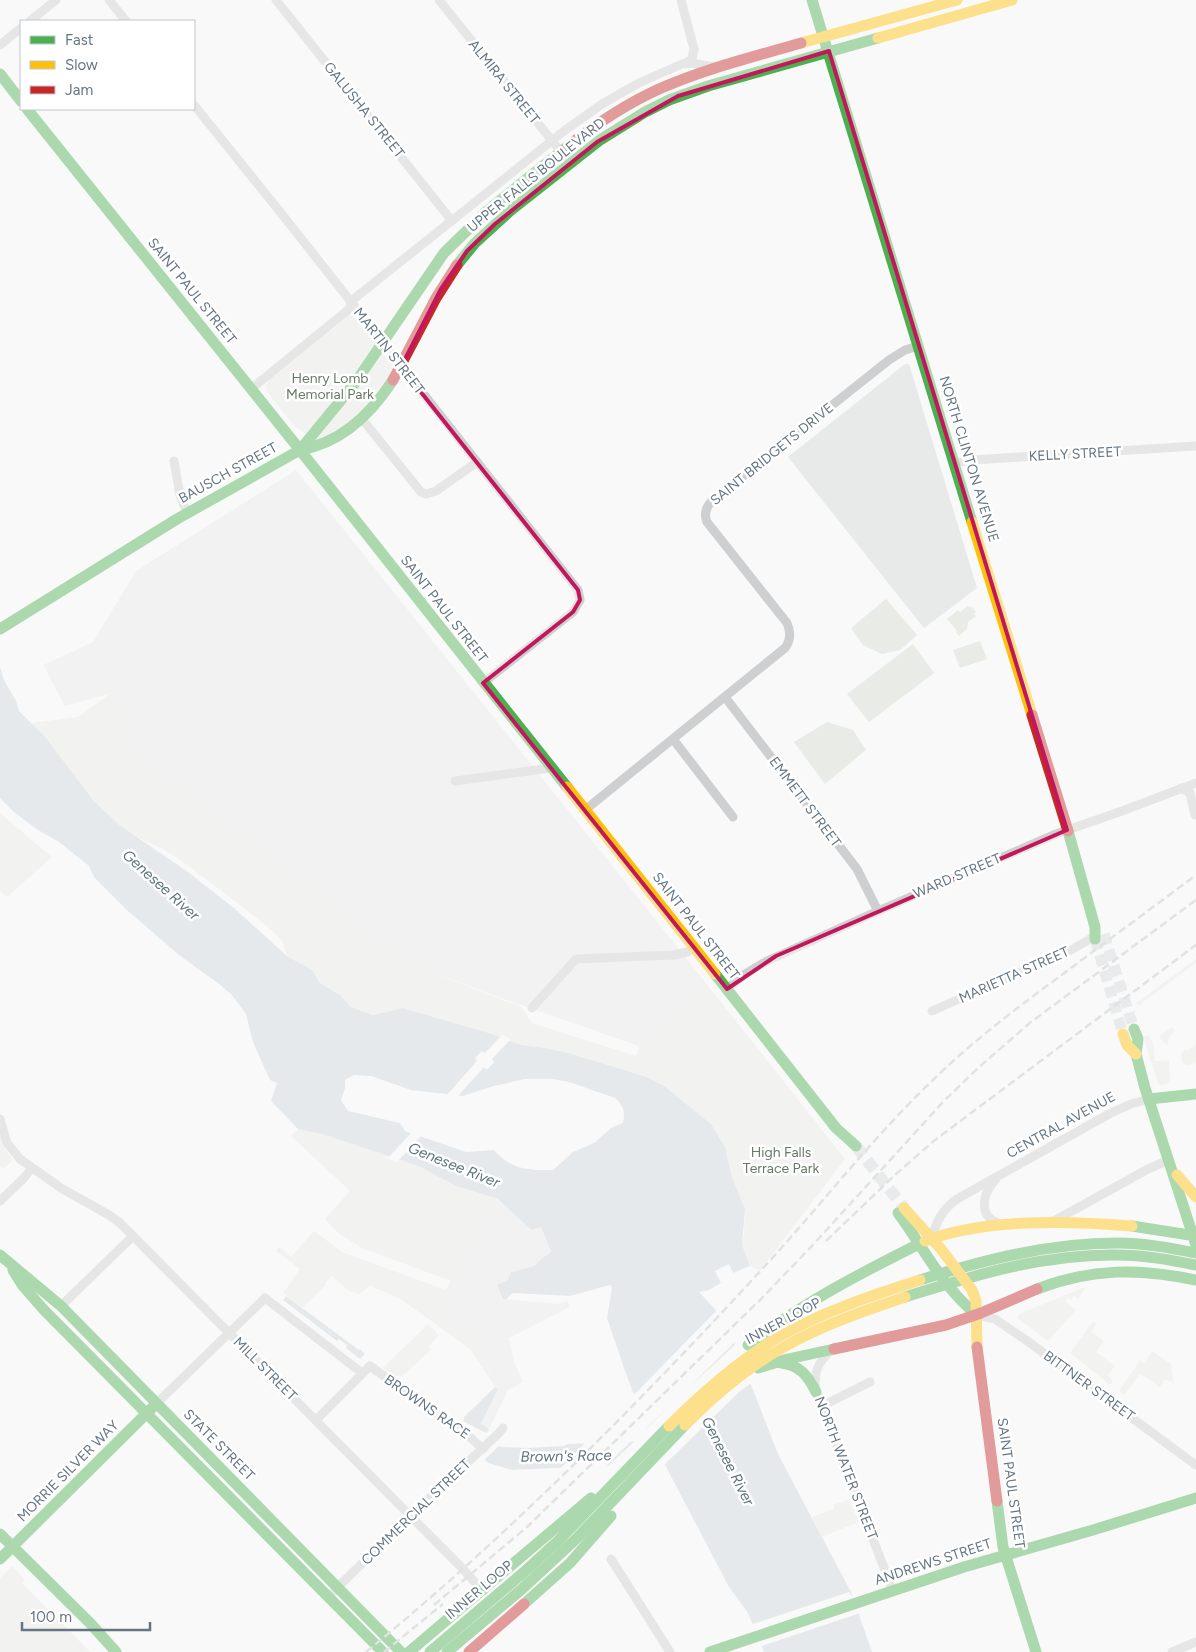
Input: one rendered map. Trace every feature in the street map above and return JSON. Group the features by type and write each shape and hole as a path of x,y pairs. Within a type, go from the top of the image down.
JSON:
{"main road":[{"name":"NORTH CLINTON AVENUE","path":"812,0 1067,830 1097,934"},
{"name":"UPPER FALLS BOULEVARD","path":"300,450 347,394 430,272 453,242 481,215 596,125 634,101 676,82 724,65 957,0"},
{"name":"UPPER FALLS BOULEVARD","path":"300,450 321,445 331,440 362,418 386,393 402,367 437,296 462,257 495,224 570,163 623,124 678,96 722,81 1012,0"},
{"path":"0,74 20,100"},
{"name":"SAINT PAUL STREET","path":"28,110 586,810 853,1149"},
{"name":"BAUSCH STREET","path":"0,629 170,523 300,450"},
{"path":"1129,1031 1138,1040 1136,1054 1195,1242"},
{"name":"CENTRAL AVENUE","path":"1149,1099 1196,1094"},
{"path":"1168,1160 1182,1181 1196,1197"},
{"name":"SAINT PAUL STREET","path":"977,1315 954,1294 929,1260 918,1244 901,1210 944,1254 972,1290 976,1301 977,1315 976,1337 1005,1555 1036,1652"},
{"path":"745,1354 801,1306 918,1244 964,1229 1050,1223 1132,1226 1177,1231 1195,1242"},
{"name":"INNER LOOP","path":"430,1652 557,1543 692,1404 717,1375 745,1354 791,1330 849,1305 954,1270 1014,1253 1092,1242 1140,1244 1195,1242"},
{"name":"INNER LOOP","path":"447,1652 594,1522 642,1469 723,1390 796,1340 839,1320 961,1279 1019,1264 1063,1256 1110,1253 1149,1256 1196,1265"},
{"name":"STATE STREET","path":"0,1255 37,1303 383,1652"},
{"name":"STATE STREET","path":"10,1266 32,1281 62,1306 401,1652"},
{"path":"748,1372 834,1349 943,1325 977,1315 1052,1283 1096,1272 1142,1270 1196,1280"},
{"path":"769,1365 790,1364 799,1367 805,1373 816,1392"},
{"name":"MORRIE SILVER WAY","path":"0,1559 157,1403"},
{"path":"409,1652 572,1512 627,1469"},
{"path":"469,1652 570,1563 597,1534 642,1469"},
{"name":"ANDREWS STREET","path":"710,1652 753,1636 1005,1555 1196,1498"},
{"path":"0,1534 91,1624 116,1652"}],"street":[{"path":"31,20 56,0"},
{"path":"109,0 125,20"},
{"name":"GALUSHA STREET","path":"276,0 452,221"},
{"name":"ALMIRA STREET","path":"439,0 570,163"},
{"path":"251,389 452,221 588,113 611,98 649,78 692,59 694,49 681,0"},
{"path":"0,45 20,29"},
{"path":"686,63 692,62 709,66 724,65"},
{"name":"MARTIN STREET","path":"195,106 575,585 580,600 573,612 483,683"},
{"name":"SAINT BRIDGETS DRIVE","path":"586,810 785,648 790,640 790,631 786,623 709,526 705,518 708,506 714,499 890,360 906,350 918,346"},
{"path":"362,418 421,492 426,494 436,491 477,462"},
{"name":"KELLY STREET","path":"954,463 972,460 1196,446"},
{"path":"174,461 180,495 187,513"},
{"name":"EMMETT STREET","path":"725,697 856,869 878,911"},
{"path":"673,739 734,817"},
{"path":"455,781 551,768"},
{"name":"WARD STREET","path":"727,989 745,974 767,961 878,911 1067,830 1196,782"},
{"path":"1181,788 1190,793 1195,815"},
{"name":"MARIETTA STREET","path":"932,1011 1073,949 1097,934"},
{"path":"532,1008 576,959 674,956 694,948"},
{"name":"CENTRAL AVENUE","path":"931,1239 940,1215 949,1204 1109,1114 1131,1104 1149,1099"},
{"name":"MILL STREET","path":"0,1118 10,1149 32,1168 66,1191 113,1218 133,1236 482,1590"},
{"path":"1050,1223 1168,1160"},
{"path":"0,1202 32,1168"},
{"name":"CENTRAL AVENUE","path":"1000,1175 986,1193 984,1208 992,1220 1007,1225"},
{"path":"62,1306 133,1236"},
{"path":"157,1403 265,1298 362,1373 316,1420"},
{"name":"BITTNER STREET","path":"977,1315 995,1319 1026,1340 1196,1465"},
{"name":"NORTH WATER STREET","path":"834,1349 817,1368 815,1377 816,1392 893,1591"},
{"name":"BROWNS RACE","path":"362,1373 370,1366 483,1448"},
{"path":"822,1406 870,1382"},
{"name":"COMMERCIAL STREET","path":"329,1596 503,1428"},
{"path":"611,1559 670,1652"},
{"path":"1172,1652 1196,1642"}],"highlighted area":[{"path":"829,51 1067,830 776,956 727,989 483,683 573,612 580,600 578,590 401,367 441,289 467,251 495,224 597,142 678,96"}],"shaded area":[{"path":"905,364 909,364 977,588 924,628 788,457"},
{"path":"296,470 710,988 639,1046 495,996 407,962 275,860 161,776 128,738 112,693 65,706 43,665 93,642 136,571"},
{"path":"498,1199 531,1230 541,1227 551,1252 534,1266 511,1272 508,1280 497,1286 506,1299 557,1304 567,1301 570,1307 509,1338 514,1361 523,1382 508,1390 489,1429 481,1425 498,1389 494,1388 481,1344 437,1305"}],"green space":[{"name":"Henry Lomb Memorial Park","path":"350,315 353,316 392,364 392,368 387,379 357,419 345,428 318,442 294,426 268,393 266,386 269,380"},
{"path":"886,599 917,635 900,650 882,654 863,645 851,628"},
{"path":"968,606 972,607 976,612 974,614 976,616 968,622 967,629 959,636 947,619 958,610 960,612"},
{"path":"980,641 987,659 960,668 953,650"},
{"path":"913,644 934,673 869,722 847,694"},
{"name":"High Falls Terrace Park","path":"112,692 128,738 161,776 275,860 407,962 521,1007 532,1023 636,1056 639,1046 710,988 845,1159 760,1271 750,1266 742,1245 745,1209 732,1177 725,1147 711,1124 663,1085 644,1076 572,1054 521,1045 489,1033 404,1008 373,1015 351,1007 340,995 320,983 312,970 287,956 282,941 268,927 177,858 132,834 105,813 42,735 30,723 78,717"},
{"path":"827,722 853,730 866,750 825,784 794,742"},
{"path":"0,813 52,857 7,897 0,891"},
{"path":"1196,959 1196,963 1138,1006 1136,1003"},
{"path":"1172,1027 1175,1031 1169,1037 1167,1046 1159,1036"},
{"path":"1148,1035 1153,1042 1155,1061 1169,1060 1170,1080 1168,1084 1160,1085 1158,1083 1143,1037"},
{"path":"1196,1044 1196,1062 1185,1065 1181,1054 1185,1049 1187,1051"},
{"path":"298,1129 322,1134 418,1166 456,1186 498,1199 451,1281 362,1248 339,1234 325,1219 350,1191 291,1136"},
{"path":"0,1134 5,1150 13,1160 3,1169 0,1166"},
{"path":"314,1231 342,1252 446,1290 437,1305 481,1344 492,1382 470,1349 399,1298 370,1286 359,1294 349,1291 332,1276 325,1283 326,1285 303,1308 283,1293 300,1269 276,1251 279,1247 291,1257"},
{"path":"1085,1287 1078,1299 1074,1296 1071,1300 1068,1297 1065,1301 1076,1310 1048,1341 1017,1318 1019,1314"},
{"path":"1093,1321 1097,1324 1091,1332 1104,1341 1096,1352 1115,1366 1108,1375 1113,1381 1110,1385 1070,1353"},
{"path":"428,1324 439,1335 428,1347 431,1350 401,1377 398,1374 396,1377 383,1368"},
{"path":"1152,1351 1171,1364 1174,1384 1165,1379 1160,1387 1140,1374 1124,1395 1119,1391 1140,1360 1144,1363"},
{"path":"849,1499 859,1522 822,1537 812,1517 834,1509 833,1505"},
{"path":"12,1566 25,1580 22,1583 90,1652 0,1652 0,1578"}],"water":[{"path":"0,667 19,711 45,737 94,801 118,824 188,872 234,908 287,956 312,970 320,983 340,995 351,1007 373,1015 403,1008 489,1033 521,1045 572,1054 644,1076 663,1085 711,1124 725,1147 732,1177 745,1209 742,1245 750,1266 733,1273 729,1264 715,1271 721,1283 709,1290 699,1292 715,1309 736,1346 778,1454 851,1592 872,1652 764,1652 748,1613 729,1587 664,1463 512,1470 488,1463 462,1440 464,1417 494,1388 498,1389 481,1424 489,1429 487,1433 501,1447 528,1448 564,1446 567,1444 652,1441 607,1318 612,1287 610,1285 570,1296 513,1293 506,1299 503,1299 497,1285 508,1280 511,1272 534,1266 551,1252 541,1227 531,1230 498,1199 456,1186 418,1166 322,1134 298,1129 271,1101 277,1083 270,1080 253,1042 246,1014 231,994 179,955 128,911 94,877 89,866 59,842 38,830 15,813 0,798","holes":["354,1075 371,1076 411,1090 463,1096 525,1079 552,1079 569,1082 615,1098 623,1109 623,1123 611,1128 594,1143 573,1152 553,1170 521,1168 507,1162 494,1150 466,1152 405,1131 400,1123 348,1111 341,1100 345,1088 345,1080"]},
{"path":"286,1296 365,1354 360,1359 346,1348 347,1345 339,1339 337,1341 283,1300"}],"pier":[{"path":"502,1035 511,1039 492,1059 494,1062 487,1070 484,1067 456,1098 446,1096 477,1061 475,1058 482,1051 485,1053"},
{"path":"413,1131 422,1135 397,1162 384,1157 388,1158"},
{"path":"718,1309 736,1341 685,1391 737,1343 753,1382 740,1391 663,1466 606,1468 636,1440 649,1439 644,1431 676,1400 644,1430 632,1397"},
{"path":"461,1420 486,1433 488,1431 501,1444 482,1462 460,1441"},
{"path":"587,1441 631,1441 603,1469 560,1469"},
{"path":"849,1592 857,1602 860,1613 759,1647 750,1625"}],"tunnel":[{"path":"1104,934 1134,1029"},
{"path":"1095,939 1123,1034"},
{"path":"856,1146 904,1208"}],"railway":[{"path":"366,1652 471,1561 622,1417 765,1266 890,1124 949,1065 1013,1011 1196,875"},
{"path":"434,1605 527,1527 760,1300 943,1102 978,1068 1031,1022 1196,900"},
{"path":"826,1241 896,1174 935,1140 1196,945"},
{"path":"384,1652 443,1604"}],"traffic: fast":[{"path":"812,0 972,522"},
{"path":"457,265 475,243 510,211 600,140 645,112 669,100 708,86 878,38"},
{"path":"0,74 20,100"},
{"path":"28,110 300,450"},
{"path":"300,450 355,383 444,253 487,211 568,146"},
{"path":"0,629 177,519 300,450 329,441 342,434 365,415 393,380"},
{"path":"300,450 567,787"},
{"path":"1068,831 1095,927 1095,939"},
{"path":"715,974 836,1128 856,1146"},
{"path":"1134,1029 1138,1039 1136,1054 1145,1088 1196,1245"},
{"path":"1149,1099 1196,1094"},
{"path":"898,1213 943,1280 977,1315"},
{"path":"1132,1226 1196,1236"},
{"path":"920,1280 1017,1254 1067,1246 1127,1243 1196,1253"},
{"path":"748,1345 810,1303 853,1278 919,1244"},
{"path":"0,1255 61,1306 401,1652"},
{"path":"905,1297 1010,1267 1062,1258 1127,1255 1196,1265"},
{"path":"13,1270 23,1286 44,1310 383,1652"},
{"path":"1037,1289 1077,1277 1116,1272 1155,1273 1196,1280"},
{"path":"758,1368 834,1349"},
{"path":"781,1363 793,1366 803,1372 816,1392"},
{"path":"0,1559 153,1407"},
{"path":"447,1652 522,1589 576,1539 685,1425"},
{"path":"430,1652 559,1540 669,1426"},
{"path":"482,1590 591,1498"},
{"path":"710,1652 964,1567 1196,1498"},
{"path":"997,1501 1003,1547 1036,1652"},
{"path":"524,1604 570,1563 611,1516"},
{"path":"0,1534 91,1624 116,1652"},
{"path":"409,1652 482,1590"}],"traffic: slow":[{"path":"801,43 957,0"},
{"path":"878,38 1012,0"},
{"path":"972,522 1032,715"},
{"path":"567,787 715,974"},
{"path":"1123,1034 1127,1045 1136,1054"},
{"path":"1177,1175 1196,1197"},
{"path":"904,1208 941,1249 972,1290 976,1301 977,1347"},
{"path":"925,1241 974,1228 1027,1223 1055,1222 1132,1226"},
{"path":"669,1426 722,1377 766,1344 798,1326 832,1311 920,1280"},
{"path":"685,1425 732,1382 770,1355 828,1325 905,1297"}],"traffic: jam":[{"path":"568,146 612,115 659,89 711,69 801,43"},
{"path":"393,380 436,298 457,265"},
{"path":"1032,715 1068,831"},
{"path":"834,1349 946,1325 981,1313 1037,1289"},
{"path":"977,1347 997,1501"},
{"path":"469,1652 524,1604"}],"water label":[{"name":"Genesee River","path":"161,885"},
{"name":"Genesee River","path":"454,1165"},
{"name":"Brown's Race","path":"566,1456"},
{"name":"Genesee River","path":"728,1461"}]}
